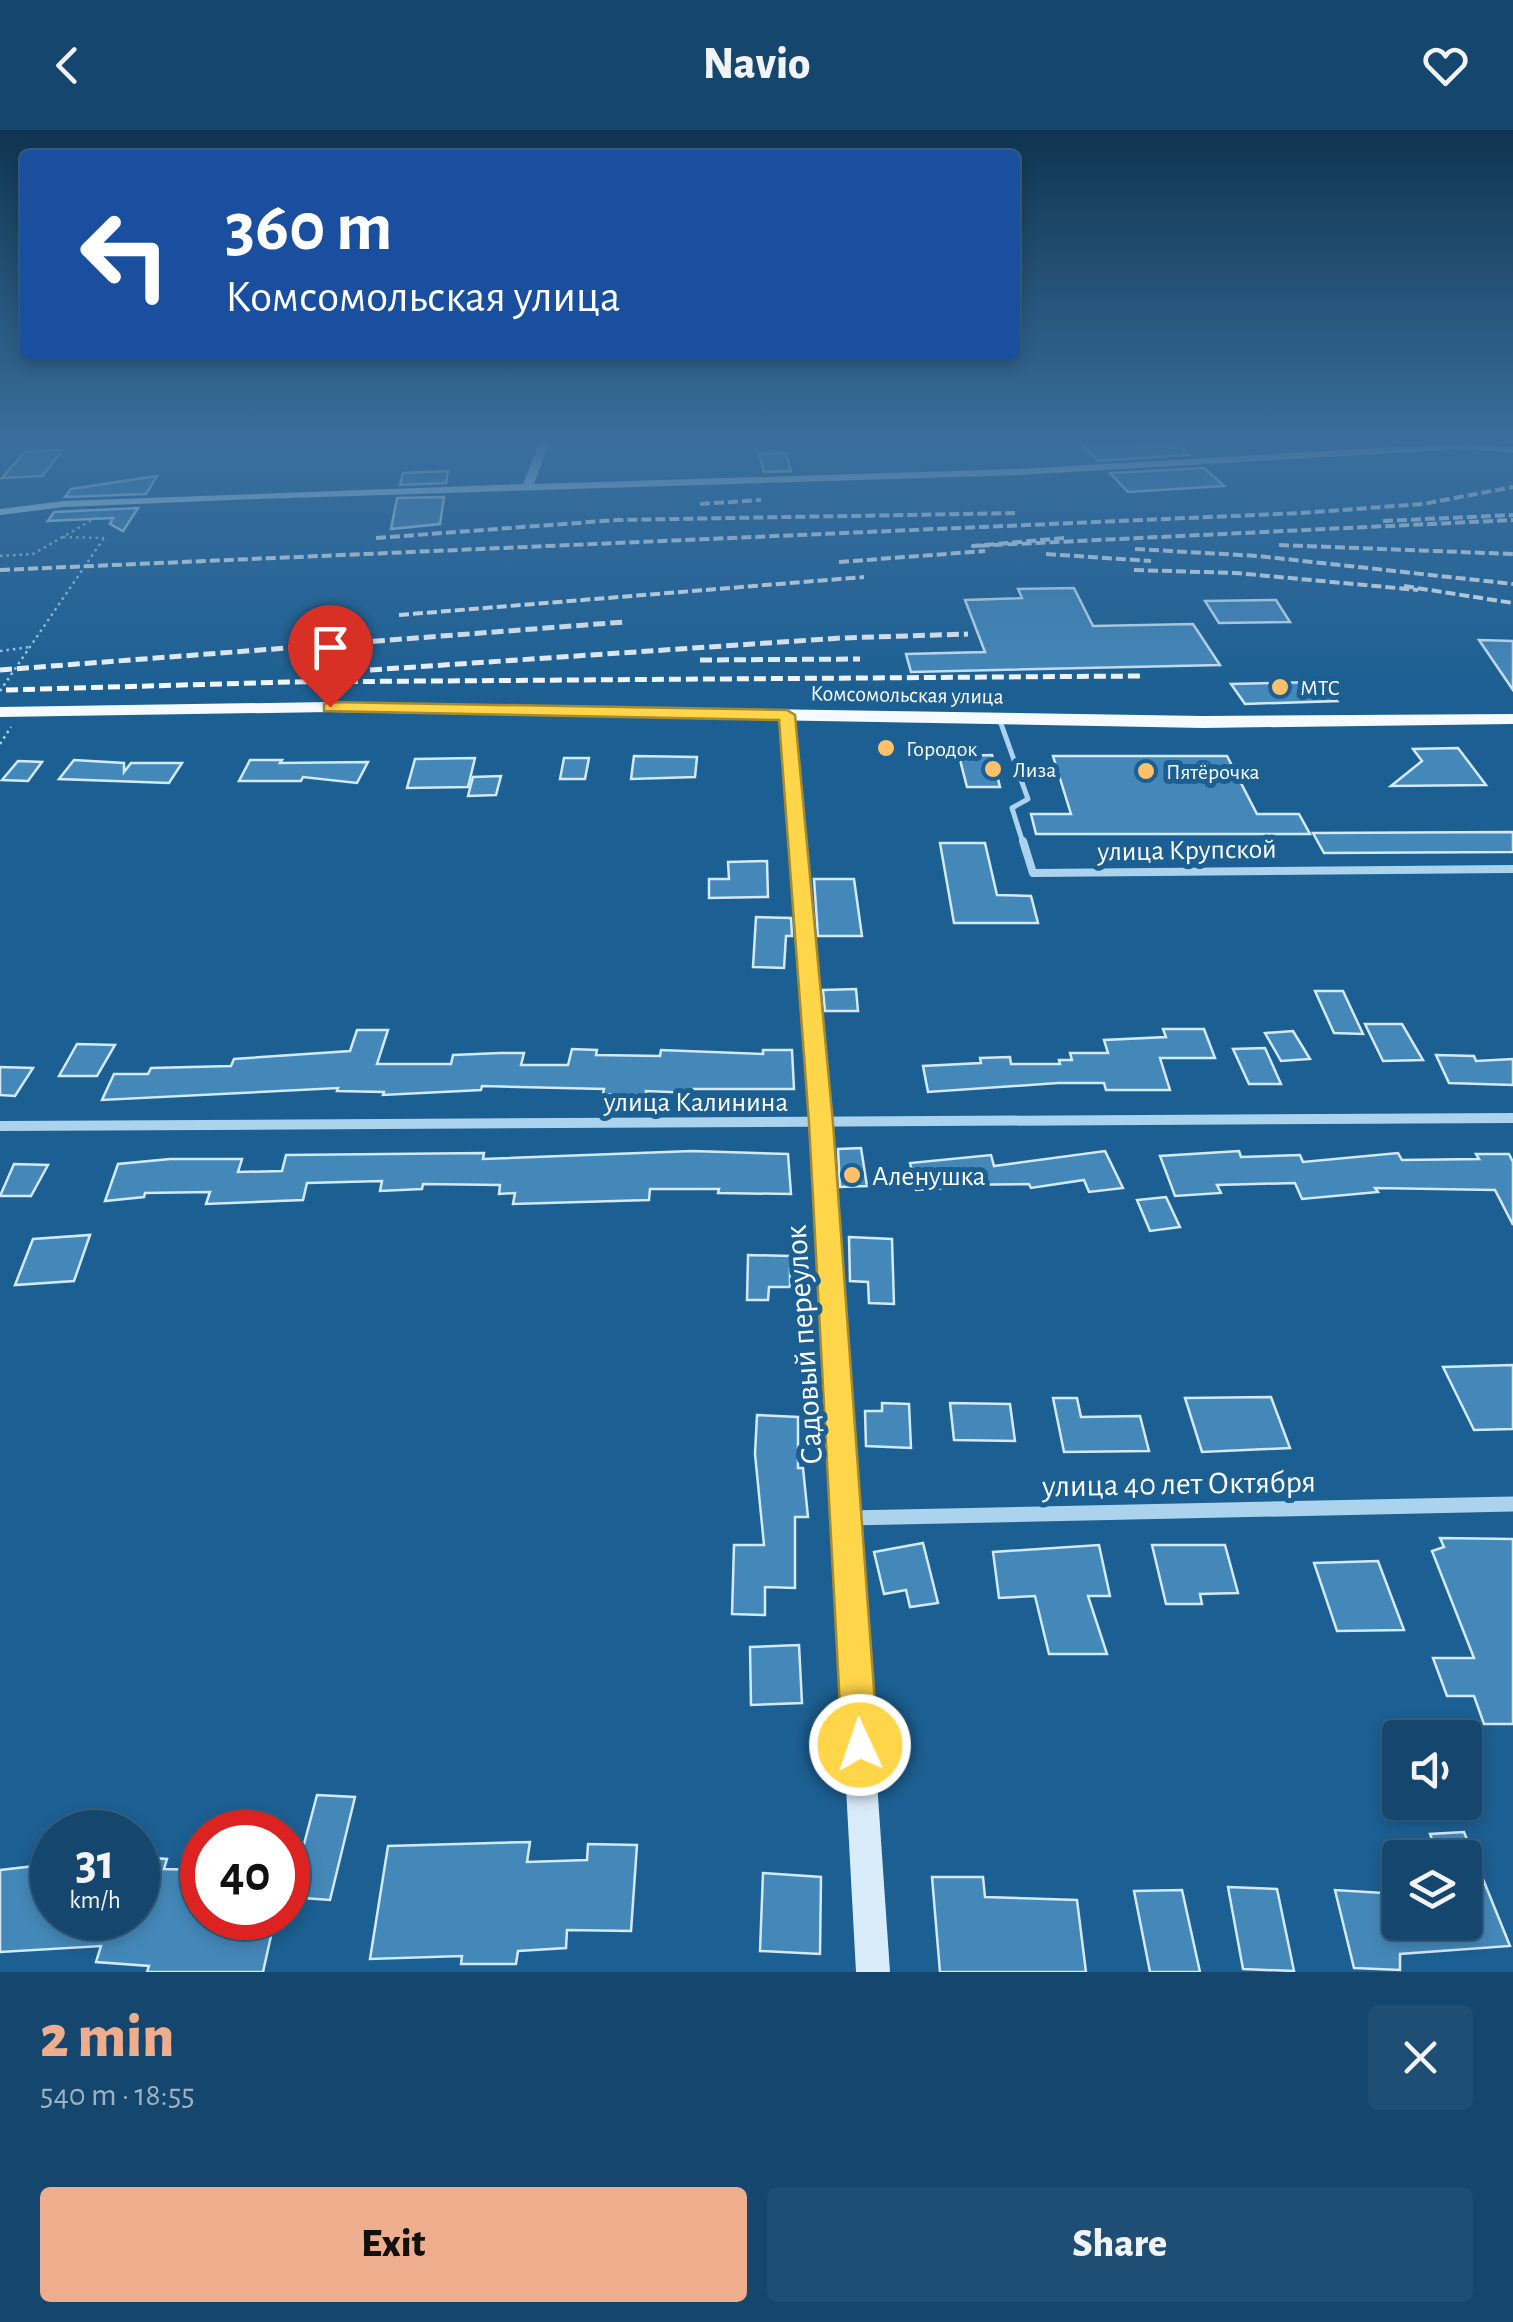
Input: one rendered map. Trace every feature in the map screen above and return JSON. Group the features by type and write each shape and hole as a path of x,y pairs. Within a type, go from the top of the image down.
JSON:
{"main road":[{"name":"Комсомольская улица","path":"0,712 330,707 1203,722 1513,719"}],"street":[{"name":"Садовый переулок","path":"787,715 821,1123 873,1972"},
{"name":"улица Калинина","path":"0,1126 1513,1118"},
{"name":"улица 40 лет Октября","path":"847,1518 1513,1504"}],"lane":[{"name":"улица Крупской","path":"1000,718 1028,799 1012,808 1033,873 1513,869"}],"path":[{"path":"0,556 33,554 82,527"},
{"path":"0,691 104,538 58,537"},
{"path":"0,651 30,647"}],"building":[{"path":"1074,588 1093,626 1193,624 1220,665 911,672 906,654 985,652 965,600 1022,598 1018,589"},
{"path":"1276,600 1290,622 1219,623 1205,601"},
{"path":"1479,640 1513,641 1513,690"},
{"path":"1320,682 1337,701 1245,704 1231,684"},
{"path":"1458,748 1486,785 1391,786 1422,761 1413,749"},
{"path":"992,755 1000,787 967,787 959,756"},
{"path":"634,756 697,757 695,777 631,779"},
{"path":"1053,756 1227,756 1257,814 1299,814 1310,834 1036,834 1031,814 1071,814"},
{"path":"475,758 468,787 407,788 415,759"},
{"path":"564,758 589,758 585,779 560,779"},
{"path":"74,760 124,763 124,772 131,763 182,763 169,783 59,779"},
{"path":"250,760 368,762 357,783 303,777 301,781 239,781"},
{"path":"18,761 42,762 28,781 2,780"},
{"path":"501,776 496,795 468,796 473,777"},
{"path":"1513,832 1513,852 1324,853 1313,833"},
{"path":"940,843 985,843 997,895 1031,896 1038,923 954,923"},
{"path":"767,861 768,897 709,898 709,879 729,879 728,862"},
{"path":"814,879 854,879 862,936 818,936"},
{"path":"756,917 791,918 792,936 786,936 784,968 753,967"},
{"path":"856,989 858,1011 825,1011 823,990"},
{"path":"1315,991 1343,991 1363,1034 1334,1033"},
{"path":"1365,1024 1402,1024 1423,1060 1383,1061"},
{"path":"1163,1029 1204,1029 1215,1058 1160,1058 1170,1090 1106,1090 1104,1083 1058,1083 928,1092 923,1066 1010,1057 1011,1064 1060,1064 1059,1060 1072,1060 1070,1053 1108,1053 1104,1040 1166,1037"},
{"path":"357,1030 388,1030 377,1064 451,1064 453,1055 524,1053 521,1065 568,1065 572,1049 597,1050 596,1055 660,1056 661,1050 763,1054 763,1050 792,1050 794,1089 693,1089 693,1093 646,1091 646,1095 603,1094 604,1089 482,1086 481,1090 383,1095 384,1092 337,1091 338,1088 102,1100 114,1074 148,1074 151,1068 231,1066 234,1059 350,1051"},
{"path":"1293,1031 1310,1059 1281,1061 1265,1033"},
{"path":"77,1044 115,1045 97,1076 59,1076"},
{"path":"1265,1048 1281,1084 1249,1084 1233,1049"},
{"path":"1436,1055 1474,1056 1476,1061 1513,1059 1513,1085 1449,1083"},
{"path":"0,1067 33,1068 15,1096 0,1095"},
{"name":"Аленушка","path":"861,1148 867,1186 840,1187 838,1149"},
{"path":"692,1151 788,1154 791,1194 650,1189 649,1200 513,1204 515,1193 499,1194 500,1185 423,1184 422,1189 380,1191 382,1181 307,1183 303,1200 206,1204 210,1192 145,1193 144,1197 105,1201 118,1164 170,1159 242,1159 238,1172 282,1171 286,1155 484,1153 483,1159"},
{"path":"1105,1151 1123,1188 1089,1192 1084,1180 1031,1188 1029,1184 947,1185 948,1188 916,1190 910,1163 991,1155 994,1166"},
{"path":"1239,1151 1241,1157 1300,1155 1303,1162 1398,1153 1402,1160 1479,1159 1476,1154 1509,1154 1513,1162 1513,1225 1495,1190 1375,1188 1378,1192 1302,1199 1295,1183 1217,1185 1221,1193 1175,1196 1160,1156"},
{"path":"14,1164 48,1165 31,1196 0,1196"},
{"path":"1166,1197 1180,1227 1150,1231 1137,1200"},
{"path":"90,1235 74,1281 15,1285 33,1239"},
{"path":"849,1237 892,1239 894,1304 869,1303 868,1282 850,1281"},
{"path":"748,1255 790,1256 790,1287 769,1287 768,1300 747,1300"},
{"path":"1513,1365 1513,1429 1474,1430 1443,1367"},
{"path":"1271,1397 1290,1448 1202,1452 1185,1398"},
{"path":"1053,1398 1077,1398 1081,1417 1140,1416 1149,1451 1064,1452"},
{"path":"882,1403 909,1404 911,1448 866,1446 865,1411 882,1411"},
{"path":"950,1403 1010,1404 1015,1441 954,1440"},
{"path":"757,1415 798,1417 798,1468 803,1468 808,1517 795,1517 795,1588 765,1587 765,1615 732,1614 734,1545 764,1545 755,1454"},
{"path":"1440,1538 1513,1539 1513,1724 1484,1724 1474,1696 1447,1696 1433,1658 1474,1658 1432,1551 1444,1547"},
{"path":"923,1543 938,1603 910,1607 906,1590 884,1594 874,1552"},
{"path":"1099,1545 1110,1596 1088,1596 1107,1654 1049,1654 1035,1596 999,1598 993,1552"},
{"path":"1152,1545 1225,1545 1238,1593 1200,1594 1202,1604 1166,1604"},
{"path":"1378,1561 1404,1630 1337,1631 1314,1563"},
{"path":"799,1645 802,1703 751,1705 750,1647"},
{"path":"317,1795 355,1797 330,1900 310,1898 310,1821"},
{"path":"1464,1832 1467,1840 1432,1840 1430,1834"},
{"path":"530,1842 527,1862 587,1860 588,1844 637,1845 631,1931 567,1930 566,1948 518,1951 516,1964 461,1964 462,1956 370,1959 388,1846"},
{"path":"160,1859 167,1859 164,1869 180,1869 180,1940 270,1940 263,1972 147,1972 149,1966 96,1962 101,1946 0,1952 0,1870 30,1867 30,1940 160,1940"},
{"path":"763,1873 821,1877 820,1954 760,1951"},
{"path":"932,1877 983,1877 985,1897 1077,1900 1086,1972 940,1972"},
{"path":"1482,1877 1510,1946 1400,1954 1400,1970 1354,1968 1335,1890 1382,1893 1382,1940 1482,1940"},
{"path":"1228,1887 1277,1889 1294,1971 1243,1969"},
{"path":"1182,1890 1200,1972 1150,1972 1134,1891"}],"railway":[{"path":"376,538 524,527"},
{"path":"0,570 982,527"},
{"path":"1064,538 973,546 1368,527"},
{"path":"1279,545 1513,554"},
{"path":"1135,549 1258,556 1513,584"},
{"path":"839,562 985,551"},
{"path":"1046,554 1151,561"},
{"path":"1134,570 1236,573 1418,590"},
{"path":"399,615 864,577"},
{"path":"1404,586 1513,603"},
{"path":"0,670 624,622"},
{"path":"370,670 841,638 968,634"},
{"path":"700,660 860,659"},
{"path":"6,690 289,682 1141,676"}],"place":[{"name":"МТС","path":"1280,687"},
{"name":"Городок","path":"886,748"},
{"name":"Лиза","path":"993,769"},
{"name":"Пятёрочка","path":"1146,771"},
{"name":"Аленушка","path":"852,1175"}],"route":[{"path":"330,707 787,715 821,1123 860,1745"}]}
